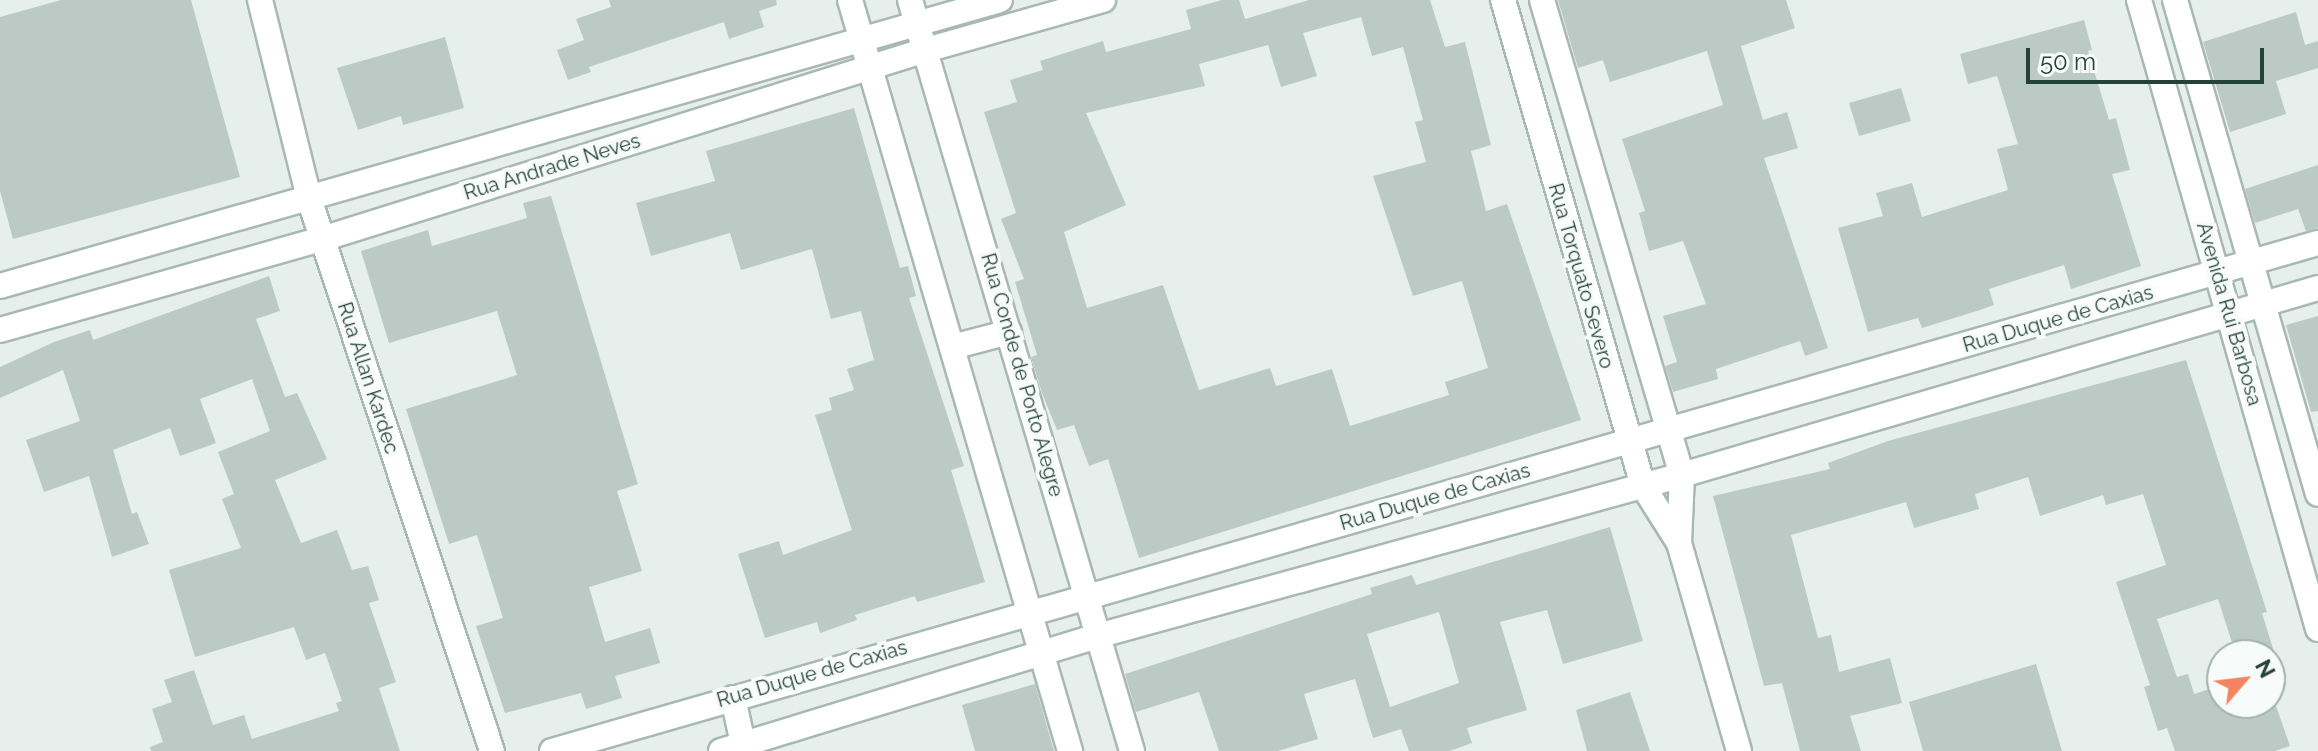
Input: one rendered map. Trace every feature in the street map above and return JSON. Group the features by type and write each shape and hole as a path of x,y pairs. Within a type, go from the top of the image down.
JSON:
{"street":[{"name":"Rua Allan Kardec","path":"260,0 309,198 492,751"},
{"path":"850,0 1070,751"},
{"name":"Rua Conde de Porto Alegre","path":"910,0 1101,635 1132,751"},
{"name":"Rua Andrade Neves","path":"0,286 1000,0"},
{"name":"Rua Andrade Neves","path":"0,330 322,239 869,67 1103,0"},
{"name":"Rua Torquato Severo","path":"1503,0 1643,486 1679,543 1739,751"},
{"name":"Rua Torquato Severo","path":"1542,0 1682,475 1679,543"},
{"name":"Avenida Rui Barbosa","path":"2139,0 2318,629"},
{"name":"Avenida Rui Barbosa","path":"2175,0 2318,494"},
{"path":"577,121 588,155"},
{"path":"1549,166 1588,153"},
{"name":"Rua Duque de Caxias","path":"552,751 1029,610 1670,431 2318,243"},
{"path":"733,698 732,748 1101,635 1682,475 2318,288"},
{"path":"952,347 1009,332"},
{"path":"1941,353 1955,396"},
{"path":"1353,520 1366,563"}],"building":[{"path":"61,0 191,0 240,177 13,239 0,191 0,17"},
{"path":"609,0 776,0 777,5 759,11 764,27 729,39 724,22 589,67 591,72 568,80 557,50 584,40 576,19 611,7"},
{"path":"1222,0 1239,0 1245,19 1309,0 1430,0 1445,47 1465,42 1491,145 1471,151 1486,211 1507,204 1581,420 1139,558 1108,459 1089,466 1074,425 1057,430 1042,393 1031,357 1037,355 1015,282 1024,279 1001,219 1016,213 984,112 1017,102 1010,80 1043,70 1040,61 1103,41 1106,52 1191,29 1186,10","holes":["1361,17 1372,56 1403,47 1423,120 1415,122 1426,162 1373,176 1413,296 1462,281 1488,368 1445,382 1449,395 1350,426 1332,369 1276,386 1270,368 1199,390 1163,285 1087,308 1064,232 1126,205 1086,113 1205,86 1199,64 1268,45 1281,87 1317,76 1303,33"]},
{"path":"1558,0 1786,0 1795,28 1741,46 1763,120 1787,112 1798,148 1764,158 1828,348 1805,356 1800,341 1716,369 1718,379 1673,392 1665,366 1677,362 1663,316 1706,304 1683,241 1649,251 1639,213 1645,211 1622,139 1723,105 1707,51 1610,82 1603,60 1578,68"},
{"path":"2296,12 2305,45 2318,41 2318,68 2276,81 2286,114 2230,132 2203,42"},
{"path":"2084,20 2092,50 2088,51 2109,120 2116,118 2130,170 2112,174 2141,266 2071,289 2064,265 1989,289 1994,305 1980,310 1922,328 1918,318 1868,332 1838,228 1883,216 1876,193 1912,183 1922,217 2008,190 1997,149 2018,144 1997,76 1968,84 1960,54"},
{"path":"445,37 464,108 403,125 401,116 358,130 337,68"},
{"path":"1901,88 1911,121 1859,136 1849,103"},
{"path":"854,108 900,268 908,266 916,296 909,298 964,466 951,470 985,582 917,602 915,596 855,615 857,620 820,633 817,622 765,638 738,554 779,541 783,555 852,530 815,415 832,410 829,398 854,390 847,369 874,360 861,311 831,319 812,249 741,270 730,233 651,256 636,203 715,181 706,151"},
{"path":"2318,165 2318,228 2306,231 2298,209 2255,223 2245,189"},
{"path":"551,196 638,484 617,491 642,571 589,587 605,642 650,628 660,663 615,676 622,698 586,709 581,693 505,713 476,626 503,618 477,535 449,544 406,409 517,375 497,311 389,343 361,251 428,230 432,246 527,218 523,203"},
{"path":"269,276 280,311 256,319 285,397 297,393 327,459 275,480 301,543 337,530 352,570 368,566 379,600 369,603 396,682 379,688 400,751 151,751 150,747 163,742 152,709 172,702 164,680 194,670 213,725 244,715 252,739 339,711 336,703 342,701 325,653 306,660 294,627 195,657 169,570 241,548 222,499 234,494 218,452 270,431 252,379 200,399 216,443 180,456 170,428 113,450 132,514 137,512 149,544 112,557 89,476 44,492 26,440 80,421 63,370 0,398 0,367 54,342 90,330 93,340"},
{"path":"2318,316 2318,411 2311,412 2286,325"},
{"path":"2186,360 2267,612 2262,613 2270,639 2231,639 2218,599 2157,619 2177,677 2188,674 2194,694 2206,690 2206,719 2281,719 2290,746 2275,751 2175,751 2167,728 2158,731 2144,687 2150,685 2116,582 2166,565 2143,494 2106,505 2103,495 2040,516 2028,477 1975,494 1979,509 1914,528 1906,502 1791,535 1818,638 1831,635 1839,672 1890,658 1902,703 1850,716 1861,751 1800,751 1782,683 1764,686 1713,496 1830,469 1828,463 1888,441"},
{"path":"1610,527 1643,641 1563,664 1547,610 1500,622 1527,710 1467,728 1472,743 1450,751 1409,751 1401,729 1373,738 1355,679 1304,694 1318,739 1278,751 1219,751 1199,692 1136,712 1125,674 1372,594 1370,588 1412,575 1416,585","holes":["1439,612 1459,683 1390,707 1367,634"]},
{"path":"2036,664 2062,751 1923,751 1909,702"},
{"path":"1035,684 1054,751 975,751 962,705"},
{"path":"1630,692 1650,751 1587,751 1576,710"}]}
